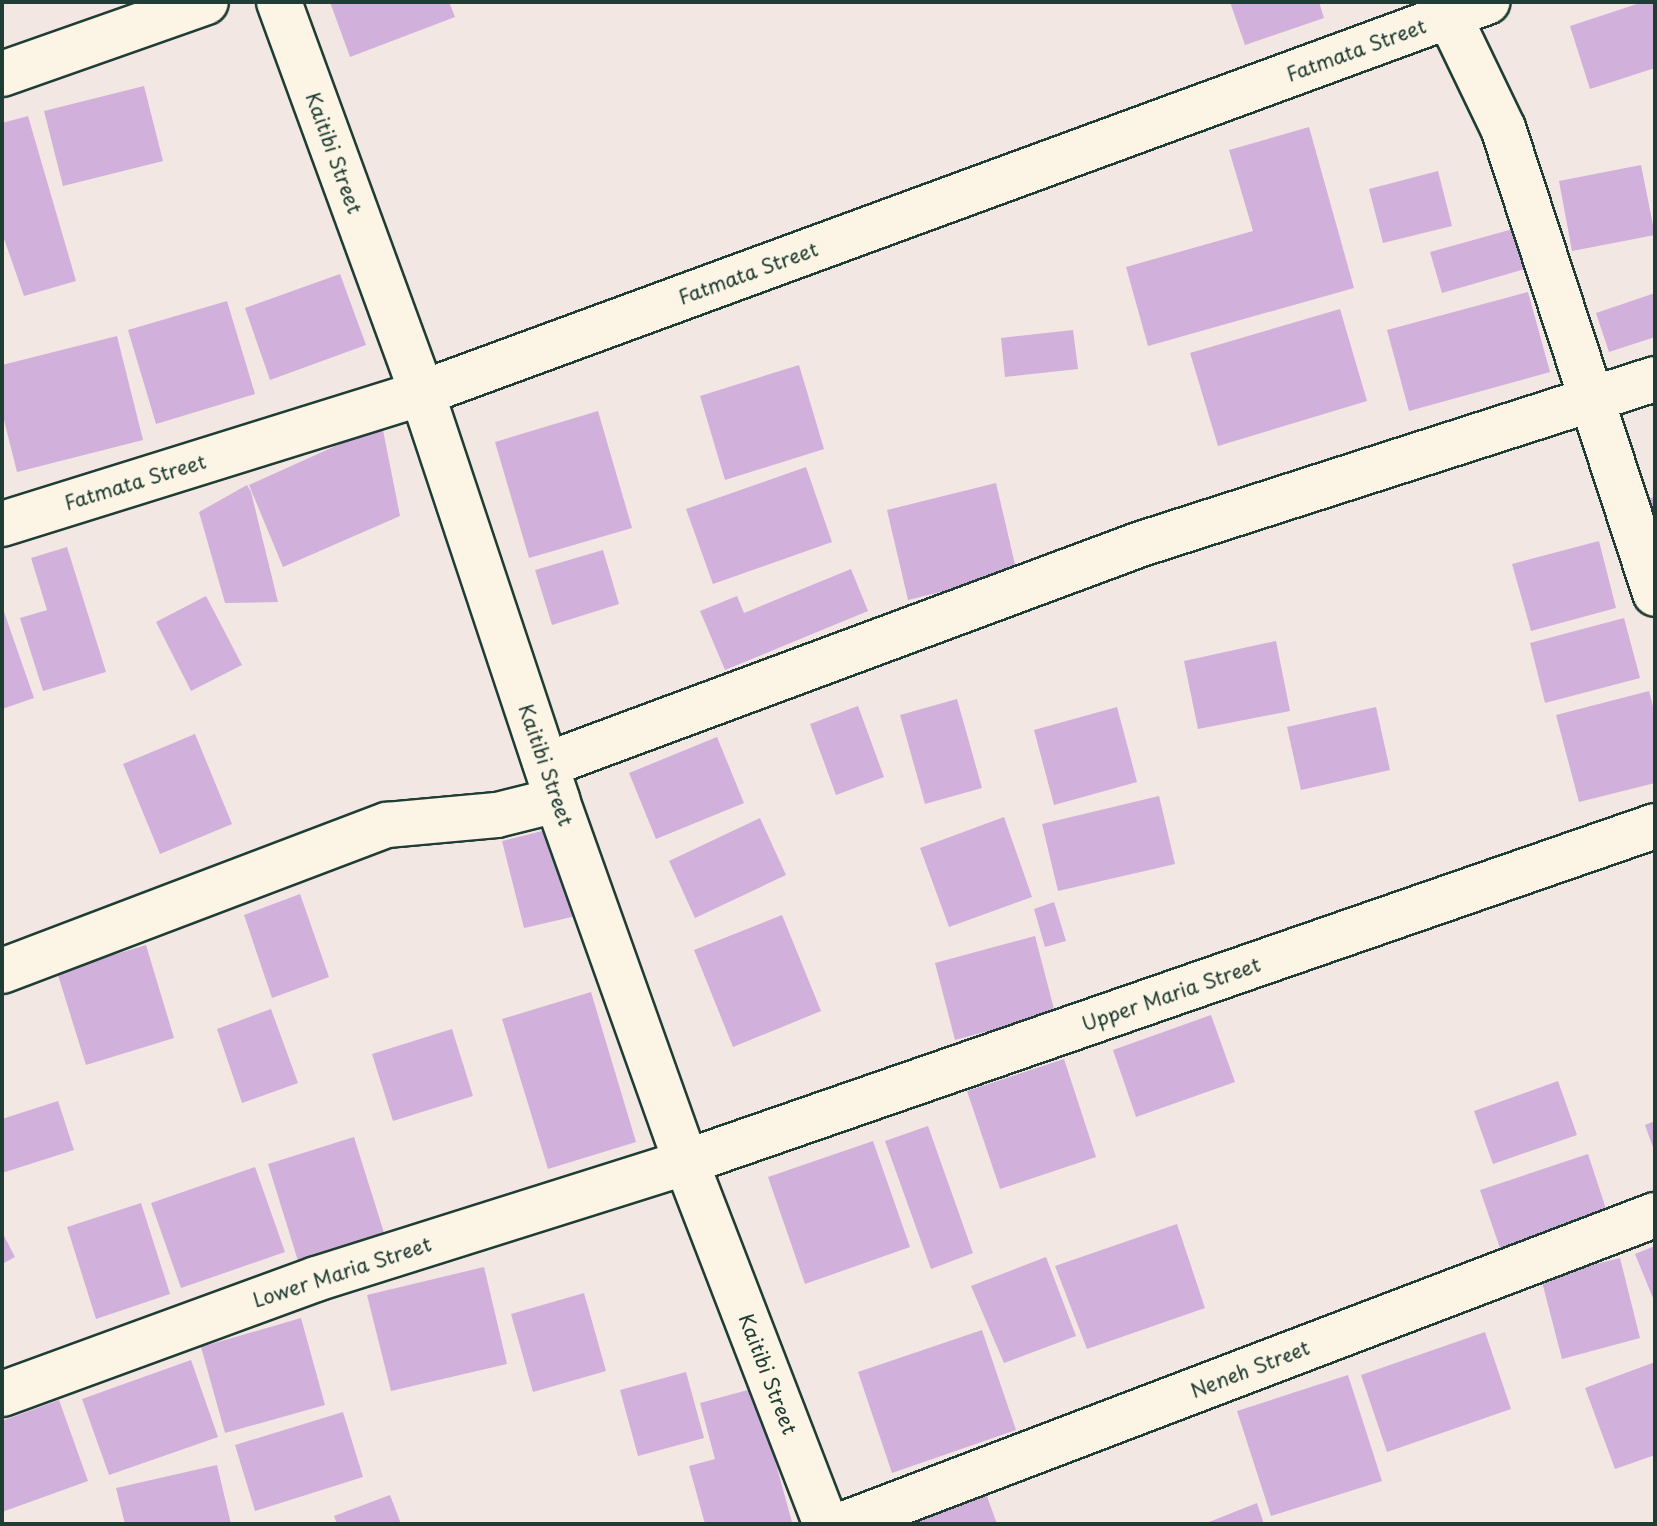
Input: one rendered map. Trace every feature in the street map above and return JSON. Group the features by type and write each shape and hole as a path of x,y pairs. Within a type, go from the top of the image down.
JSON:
{"street":[{"path":"2,74 206,2"},
{"name":"Kaitibi Street","path":"279,2 422,393 552,782 686,1162 826,1524"},
{"path":"1468,9 1503,128 1655,594"},
{"name":"Fatmata Street","path":"2,524 422,393 1468,9"},
{"path":"2,971 387,825 497,815 552,782 1141,544 1655,379"},
{"name":"Upper Maria Street","path":"686,1162 1655,826"},
{"name":"Lower Maria Street","path":"2,1394 316,1279 686,1162"},
{"name":"Neneh Street","path":"844,1524 1655,1215"}],"building":[{"path":"330,2 449,2 455,17 350,57"},
{"path":"1230,2 1319,2 1324,18 1245,45"},
{"path":"1643,2 1655,2 1655,68 1590,89 1570,26"},
{"path":"144,86 163,161 63,186 44,111"},
{"path":"28,116 76,281 24,296 2,233 2,123"},
{"path":"1309,127 1354,288 1148,346 1126,267 1253,231 1229,150"},
{"path":"1641,165 1655,235 1572,251 1559,181"},
{"path":"1438,171 1452,226 1383,243 1369,189"},
{"path":"1513,229 1525,269 1442,293 1430,252"},
{"path":"340,274 366,345 270,380 245,308"},
{"path":"1528,292 1550,372 1409,411 1387,330"},
{"path":"1655,293 1655,337 1609,352 1596,313"},
{"path":"227,301 255,394 156,424 128,330"},
{"path":"1340,309 1367,401 1218,446 1190,353"},
{"path":"1073,330 1078,369 1005,377 1001,338"},
{"path":"117,336 143,440 17,472 2,412 2,365"},
{"path":"799,365 824,449 725,480 700,396"},
{"path":"598,411 632,528 529,558 495,442"},
{"path":"382,425 400,516 283,567 249,485"},
{"path":"806,467 832,542 713,584 686,509"},
{"path":"996,483 1017,573 908,600 887,510"},
{"path":"247,485 278,602 225,603 199,512"},
{"path":"1655,497 1655,552 1640,501"},
{"path":"1599,541 1616,608 1531,631 1512,564"},
{"path":"67,547 106,672 43,691 20,618 47,610 31,558"},
{"path":"603,550 619,604 552,625 535,570"},
{"path":"851,569 868,611 725,670 700,611 737,596 744,613"},
{"path":"206,596 242,665 191,691 156,622"},
{"path":"2,606 34,698 2,709"},
{"path":"1624,618 1640,678 1545,703 1530,643"},
{"path":"1276,641 1290,711 1198,729 1184,661"},
{"path":"1649,691 1655,714 1655,783 1579,802 1556,715"},
{"path":"957,699 982,788 925,804 900,715"},
{"path":"858,706 884,777 836,795 810,724"},
{"path":"1117,707 1137,782 1054,805 1034,730"},
{"path":"1376,707 1390,770 1301,790 1287,727"},
{"path":"195,734 232,824 160,854 123,764"},
{"path":"717,737 744,803 656,839 629,773"},
{"path":"1159,796 1175,864 1058,891 1042,824"},
{"path":"1004,817 1032,897 949,927 920,848"},
{"path":"760,818 786,875 695,918 669,861"},
{"path":"554,828 576,916 524,928 502,841"},
{"path":"300,894 329,977 272,998 244,915"},
{"path":"1054,902 1066,941 1045,947 1034,909"},
{"path":"782,915 821,1011 733,1047 694,950"},
{"path":"1035,936 1055,1013 955,1040 935,963"},
{"path":"146,945 174,1038 86,1065 57,972"},
{"path":"591,992 636,1142 548,1169 502,1019"},
{"path":"271,1009 298,1083 242,1103 217,1029"},
{"path":"1211,1015 1235,1082 1136,1117 1113,1050"},
{"path":"452,1029 473,1096 393,1121 372,1054"},
{"path":"1064,1059 1096,1157 1000,1189 967,1091"},
{"path":"1558,1081 1577,1135 1493,1164 1474,1111"},
{"path":"58,1101 74,1150 2,1173 2,1119"},
{"path":"1655,1121 1655,1153 1645,1125"},
{"path":"928,1126 973,1253 931,1269 885,1141"},
{"path":"354,1137 385,1236 299,1264 268,1164"},
{"path":"873,1141 910,1247 805,1284 768,1177"},
{"path":"1588,1154 1608,1215 1501,1251 1480,1190"},
{"path":"255,1167 285,1252 181,1288 151,1203"},
{"path":"141,1203 170,1294 96,1319 67,1227"},
{"path":"1177,1224 1205,1308 1087,1349 1055,1266"},
{"path":"2,1232 15,1257 2,1264"},
{"path":"1655,1246 1655,1303 1635,1254"},
{"path":"1046,1257 1076,1336 1004,1363 971,1286"},
{"path":"1620,1258 1640,1338 1562,1359 1541,1278"},
{"path":"484,1267 507,1364 391,1391 367,1295"},
{"path":"584,1293 606,1371 533,1392 511,1314"},
{"path":"301,1318 325,1405 225,1433 201,1347"},
{"path":"982,1330 1016,1430 892,1473 858,1372"},
{"path":"1485,1332 1511,1409 1387,1452 1361,1375"},
{"path":"191,1360 218,1437 109,1475 82,1399"},
{"path":"1655,1362 1655,1455 1615,1469 1585,1388"},
{"path":"686,1372 704,1438 638,1456 620,1390"},
{"path":"1348,1375 1382,1481 1271,1516 1237,1411"},
{"path":"755,1388 792,1522 705,1524 689,1466 715,1459 700,1403"},
{"path":"59,1400 88,1481 2,1512 2,1421"},
{"path":"343,1412 363,1477 255,1511 235,1445"},
{"path":"217,1465 231,1524 125,1524 116,1488"},
{"path":"984,1488 997,1524 883,1524"},
{"path":"390,1495 401,1524 337,1524 334,1516"},
{"path":"1257,1503 1264,1524 1204,1524"}]}
